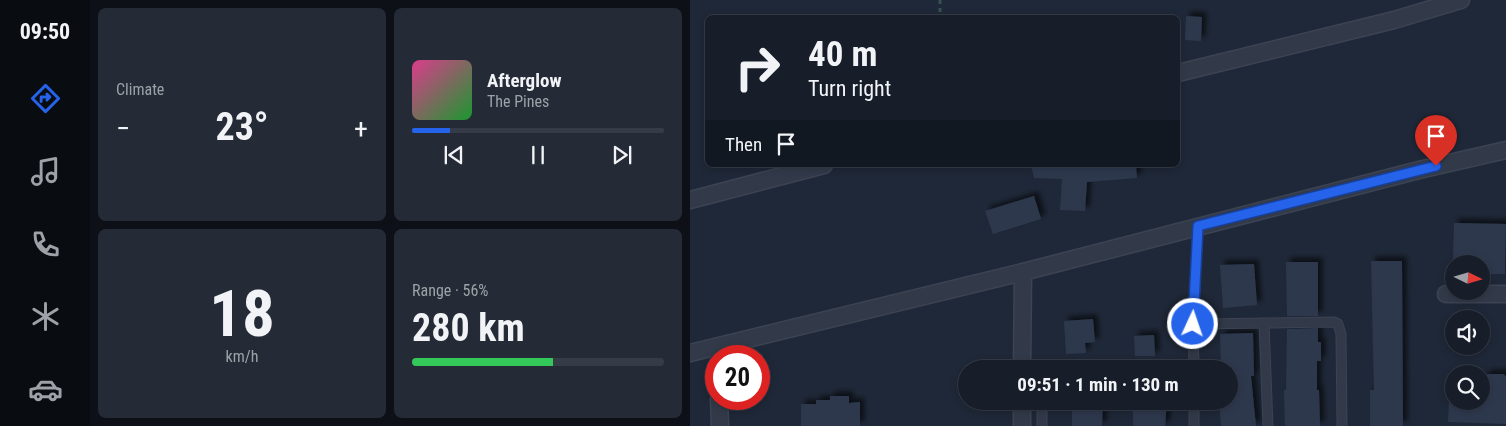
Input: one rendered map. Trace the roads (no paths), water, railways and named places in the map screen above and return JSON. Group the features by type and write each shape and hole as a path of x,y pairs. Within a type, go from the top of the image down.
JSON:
{"street":[{"path":"1180,73 1394,20 1461,0"},
{"path":"741,345 1198,226 1506,150"},
{"path":"690,200 816,167"},
{"path":"1022,360 1023,272"},
{"path":"1490,294 1506,294"},
{"path":"690,352 705,351"},
{"path":"719,410 720,426"},
{"path":"1022,410 1022,426"}],"lane":[{"path":"1194,360 1193,324 1198,226"},
{"path":"1193,324 1334,322 1338,324 1341,334 1342,426"},
{"path":"1264,323 1268,426"},
{"path":"1042,410 1042,426"},
{"path":"1194,410 1194,426"}]}
